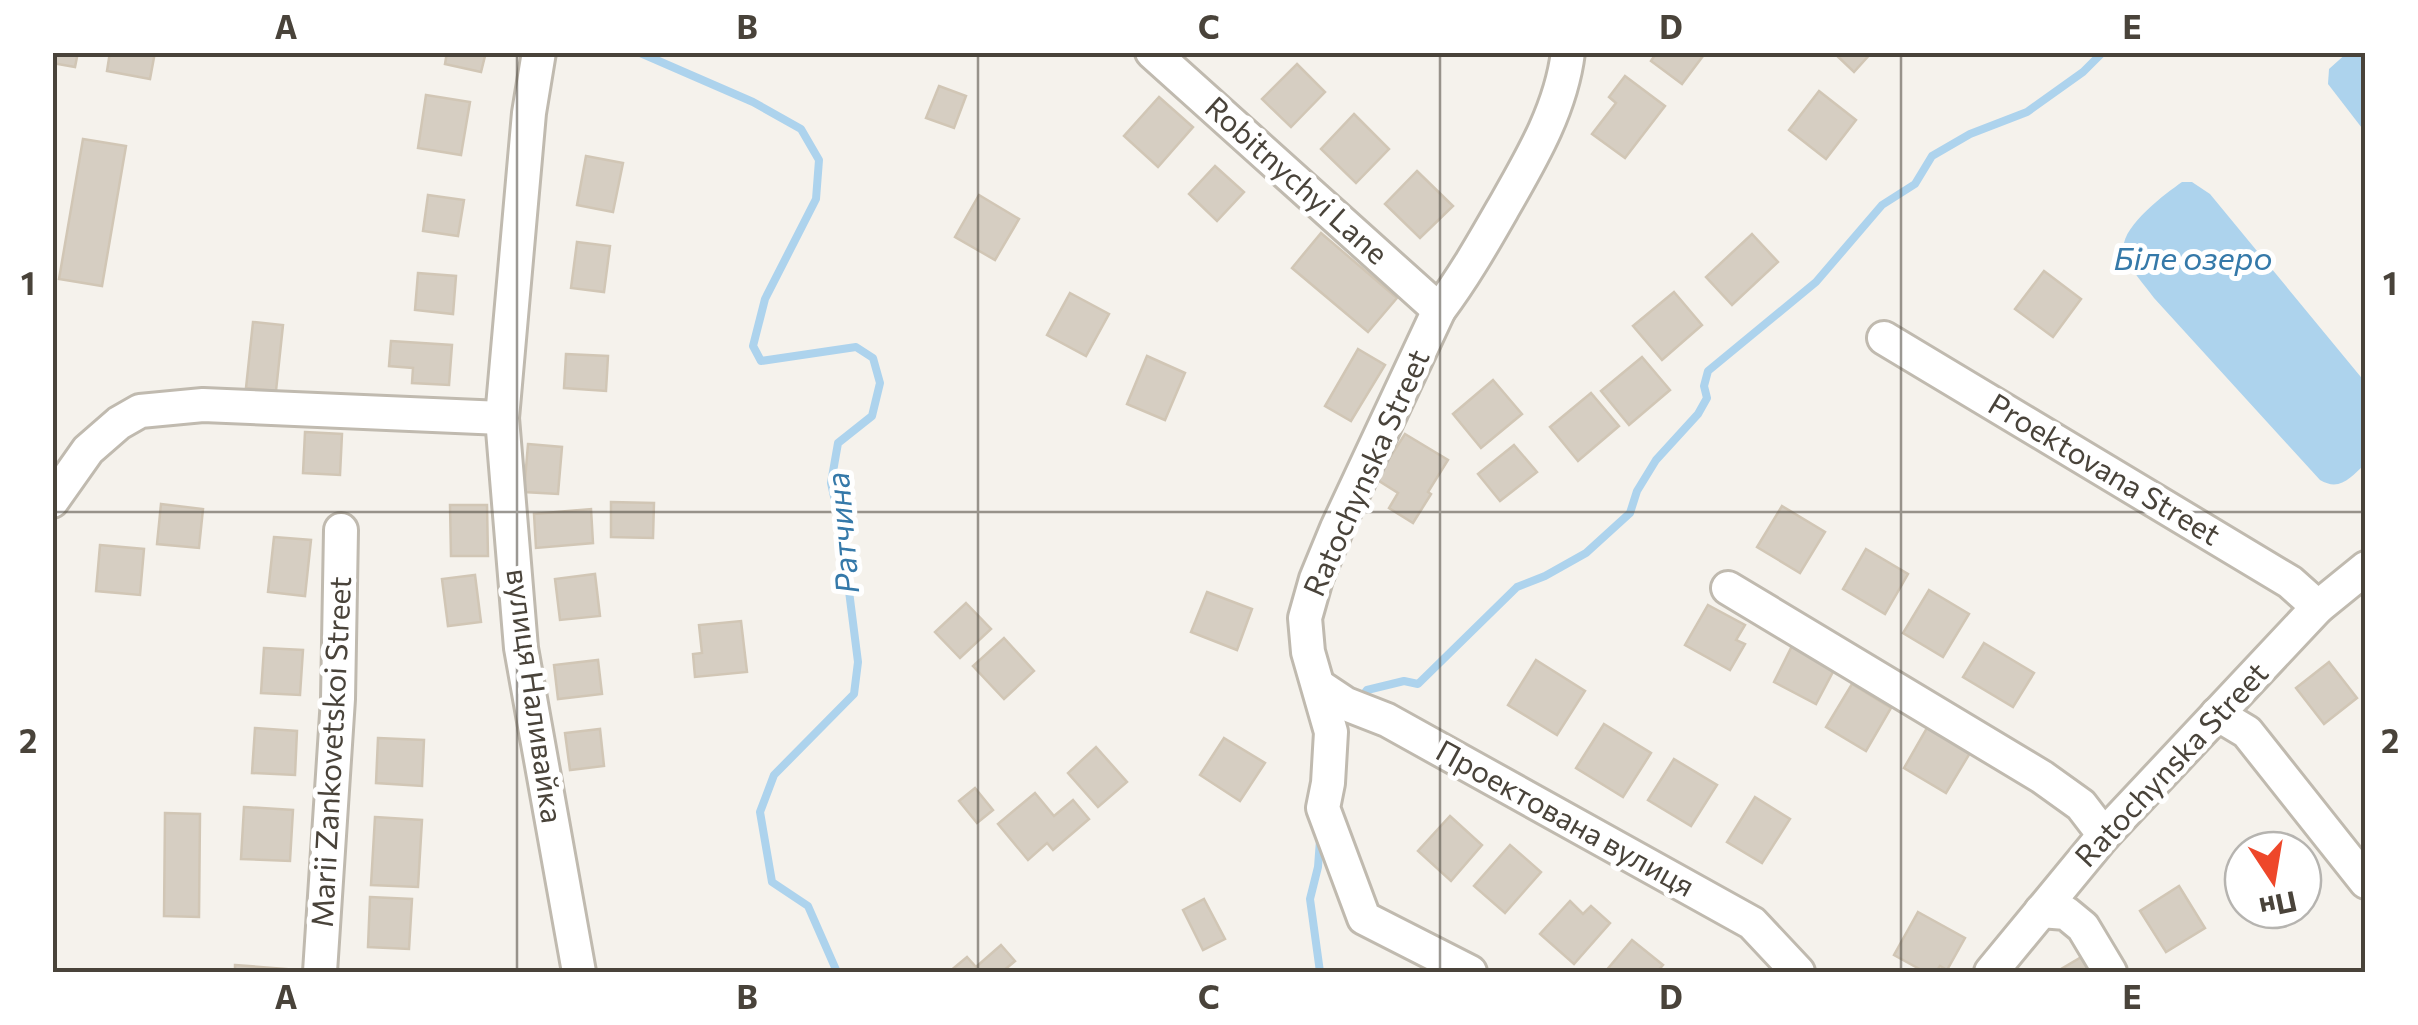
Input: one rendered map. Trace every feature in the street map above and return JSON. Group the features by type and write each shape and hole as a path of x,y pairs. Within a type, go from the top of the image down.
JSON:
{"street":[{"name":"вулиця Наливайка","path":"539,52 529,113 502,418 521,648 579,972"},
{"name":"Robitnychyi Lane","path":"1152,52 1439,310"},
{"name":"Ratochynska Street","path":"1470,972 1364,918 1323,808 1332,695 1308,652 1305,618 1337,528 1439,310 1461,281 1542,140 1568,52"},
{"name":"Proektovana Street","path":"1884,338 2290,582 2318,608"},
{"path":"52,501 88,450 140,411 203,405 502,418"},
{"name":"Marii Zankovetskoi Street","path":"320,972 338,699 342,530"},
{"name":"Ratochynska Street","path":"1990,972 2104,836 2217,714 2318,608 2366,568"},
{"path":"1728,588 2042,777 2081,805 2104,836"},
{"name":"Проектована вулиця","path":"1332,695 1387,720 1752,922 1798,972"},
{"path":"2217,714 2247,732 2366,882"},
{"path":"2042,911 2066,913 2083,927 2110,972"}],"water":[{"path":"2348,52 2365,53 2365,132 2328,84 2329,69"},
{"name":"Біле озеро","path":"2182,182 2192,182 2210,194 2365,382 2365,464 2345,481 2334,484 2320,480 2154,298 2129,264 2124,242 2129,232 2145,212"}],"building":[{"path":"52,52 78,52 75,67 52,63"},
{"path":"110,52 155,52 150,79 107,71"},
{"path":"447,52 486,52 481,72 445,64"},
{"path":"1657,52 1706,52 1682,84 1651,61"},
{"path":"1833,52 1872,52 1854,72"},
{"path":"1297,64 1325,92 1291,127 1262,99"},
{"path":"1625,76 1665,106 1625,158 1592,134 1616,103 1609,97"},
{"path":"939,86 966,96 954,128 926,118"},
{"path":"1819,91 1856,120 1826,159 1789,130"},
{"path":"426,95 470,102 461,155 418,148"},
{"path":"1159,97 1193,127 1158,167 1124,136"},
{"path":"1354,114 1389,149 1356,183 1321,149"},
{"path":"83,139 126,146 102,286 59,279"},
{"path":"586,156 623,163 613,212 577,205"},
{"path":"1215,166 1244,192 1217,221 1189,194"},
{"path":"1417,171 1453,206 1420,238 1385,204"},
{"path":"428,195 464,200 458,236 423,231"},
{"path":"979,195 1019,219 995,260 955,237"},
{"path":"1321,233 1397,298 1368,332 1292,268"},
{"path":"1752,234 1778,262 1732,305 1706,277"},
{"path":"577,242 610,246 604,292 571,288"},
{"path":"2044,271 2081,299 2053,337 2015,309"},
{"path":"418,273 456,276 453,314 415,310"},
{"path":"1674,292 1702,325 1662,360 1633,326"},
{"path":"1070,293 1109,314 1086,356 1047,335"},
{"path":"253,322 283,325 276,391 246,388"},
{"path":"391,341 452,345 449,385 412,383 413,368 389,366"},
{"path":"1358,349 1385,365 1351,421 1325,406"},
{"path":"566,354 608,356 606,391 564,388"},
{"path":"1147,356 1185,373 1165,420 1127,404"},
{"path":"1642,357 1670,390 1629,425 1601,391"},
{"path":"1493,380 1522,414 1481,448 1453,414"},
{"path":"1591,393 1619,426 1578,461 1550,427"},
{"path":"305,432 342,434 340,475 303,473"},
{"path":"1405,434 1448,460 1413,523 1389,508 1398,493 1376,479"},
{"path":"528,444 562,447 558,494 524,492"},
{"path":"1514,445 1537,472 1500,501 1478,474"},
{"path":"611,502 654,503 653,538 611,537"},
{"path":"161,504 203,509 199,548 157,544"},
{"path":"450,505 487,505 488,556 451,556"},
{"path":"1782,506 1825,532 1800,573 1757,547"},
{"path":"591,509 593,543 536,548 534,514"},
{"path":"274,537 311,540 305,596 268,592"},
{"path":"100,545 144,549 140,595 96,591"},
{"path":"1866,549 1908,574 1885,614 1843,589"},
{"path":"595,574 600,616 560,620 555,579"},
{"path":"475,575 481,622 448,626 442,579"},
{"path":"1929,590 1969,614 1943,657 1903,633"},
{"path":"1207,592 1252,609 1237,650 1191,632"},
{"path":"966,603 991,629 960,658 935,632"},
{"path":"1708,605 1745,625 1736,640 1745,644 1730,670 1685,645"},
{"path":"741,621 747,672 695,677 693,654 702,653 699,625"},
{"path":"1004,638 1034,671 1004,699 973,666"},
{"path":"1984,643 2034,673 2013,707 1963,677"},
{"path":"1792,646 1835,668 1816,704 1774,682"},
{"path":"264,648 303,650 300,695 261,693"},
{"path":"598,660 602,694 558,699 554,665"},
{"path":"1536,660 1585,691 1557,735 1508,705"},
{"path":"2329,662 2357,698 2324,724 2296,688"},
{"path":"1852,684 1891,708 1866,751 1826,727"},
{"path":"1604,724 1651,753 1623,797 1576,768"},
{"path":"255,728 297,731 295,775 252,773"},
{"path":"1927,728 1970,753 1946,793 1904,768"},
{"path":"600,729 604,766 570,770 565,733"},
{"path":"378,738 424,740 422,786 376,783"},
{"path":"1224,738 1265,763 1240,801 1200,775"},
{"path":"1096,747 1127,782 1098,807 1068,773"},
{"path":"1674,759 1717,785 1691,826 1648,800"},
{"path":"975,788 993,810 977,823 959,801"},
{"path":"1035,793 1054,816 1073,800 1089,819 1053,850 1047,843 1028,860 998,824"},
{"path":"1755,797 1790,819 1762,863 1727,842"},
{"path":"244,807 293,810 290,861 241,859"},
{"path":"165,813 200,814 199,917 164,916"},
{"path":"1450,816 1482,845 1451,881 1418,851"},
{"path":"375,817 422,820 418,887 371,885"},
{"path":"1510,845 1541,872 1505,913 1474,886"},
{"path":"2179,886 2205,928 2166,952 2140,911"},
{"path":"370,897 412,899 409,949 368,947"},
{"path":"1204,899 1225,939 1203,950 1183,910"},
{"path":"1570,901 1583,914 1591,906 1610,923 1574,964 1540,934"},
{"path":"1918,912 1965,938 1947,970 1940,966 1936,972 1925,972 1894,955"},
{"path":"1632,940 1663,965 1657,972 1605,972"},
{"path":"1001,945 1015,961 1002,972 949,972 967,957 976,967"},
{"path":"2090,952 2103,972 2056,972"},
{"path":"235,965 287,969 235,972"}],"waterway":[{"name":"Ратчина","path":"638,52 753,102 801,129 819,160 816,199 765,299 753,346 761,361 856,347 873,358 880,383 872,416 838,443 831,483 841,528 858,662 854,694 774,775 760,812 772,882 808,906 837,972"},
{"path":"1358,702 1367,690 1404,681 1418,684 1517,587 1586,553 1630,513 1637,491 1656,460 1698,414 1707,398 1704,386 1708,371 1816,282 1882,205 1915,184 1932,156 1970,134 2027,112 2083,72 2103,52"},
{"path":"1320,840 1310,899 1320,972"}]}
